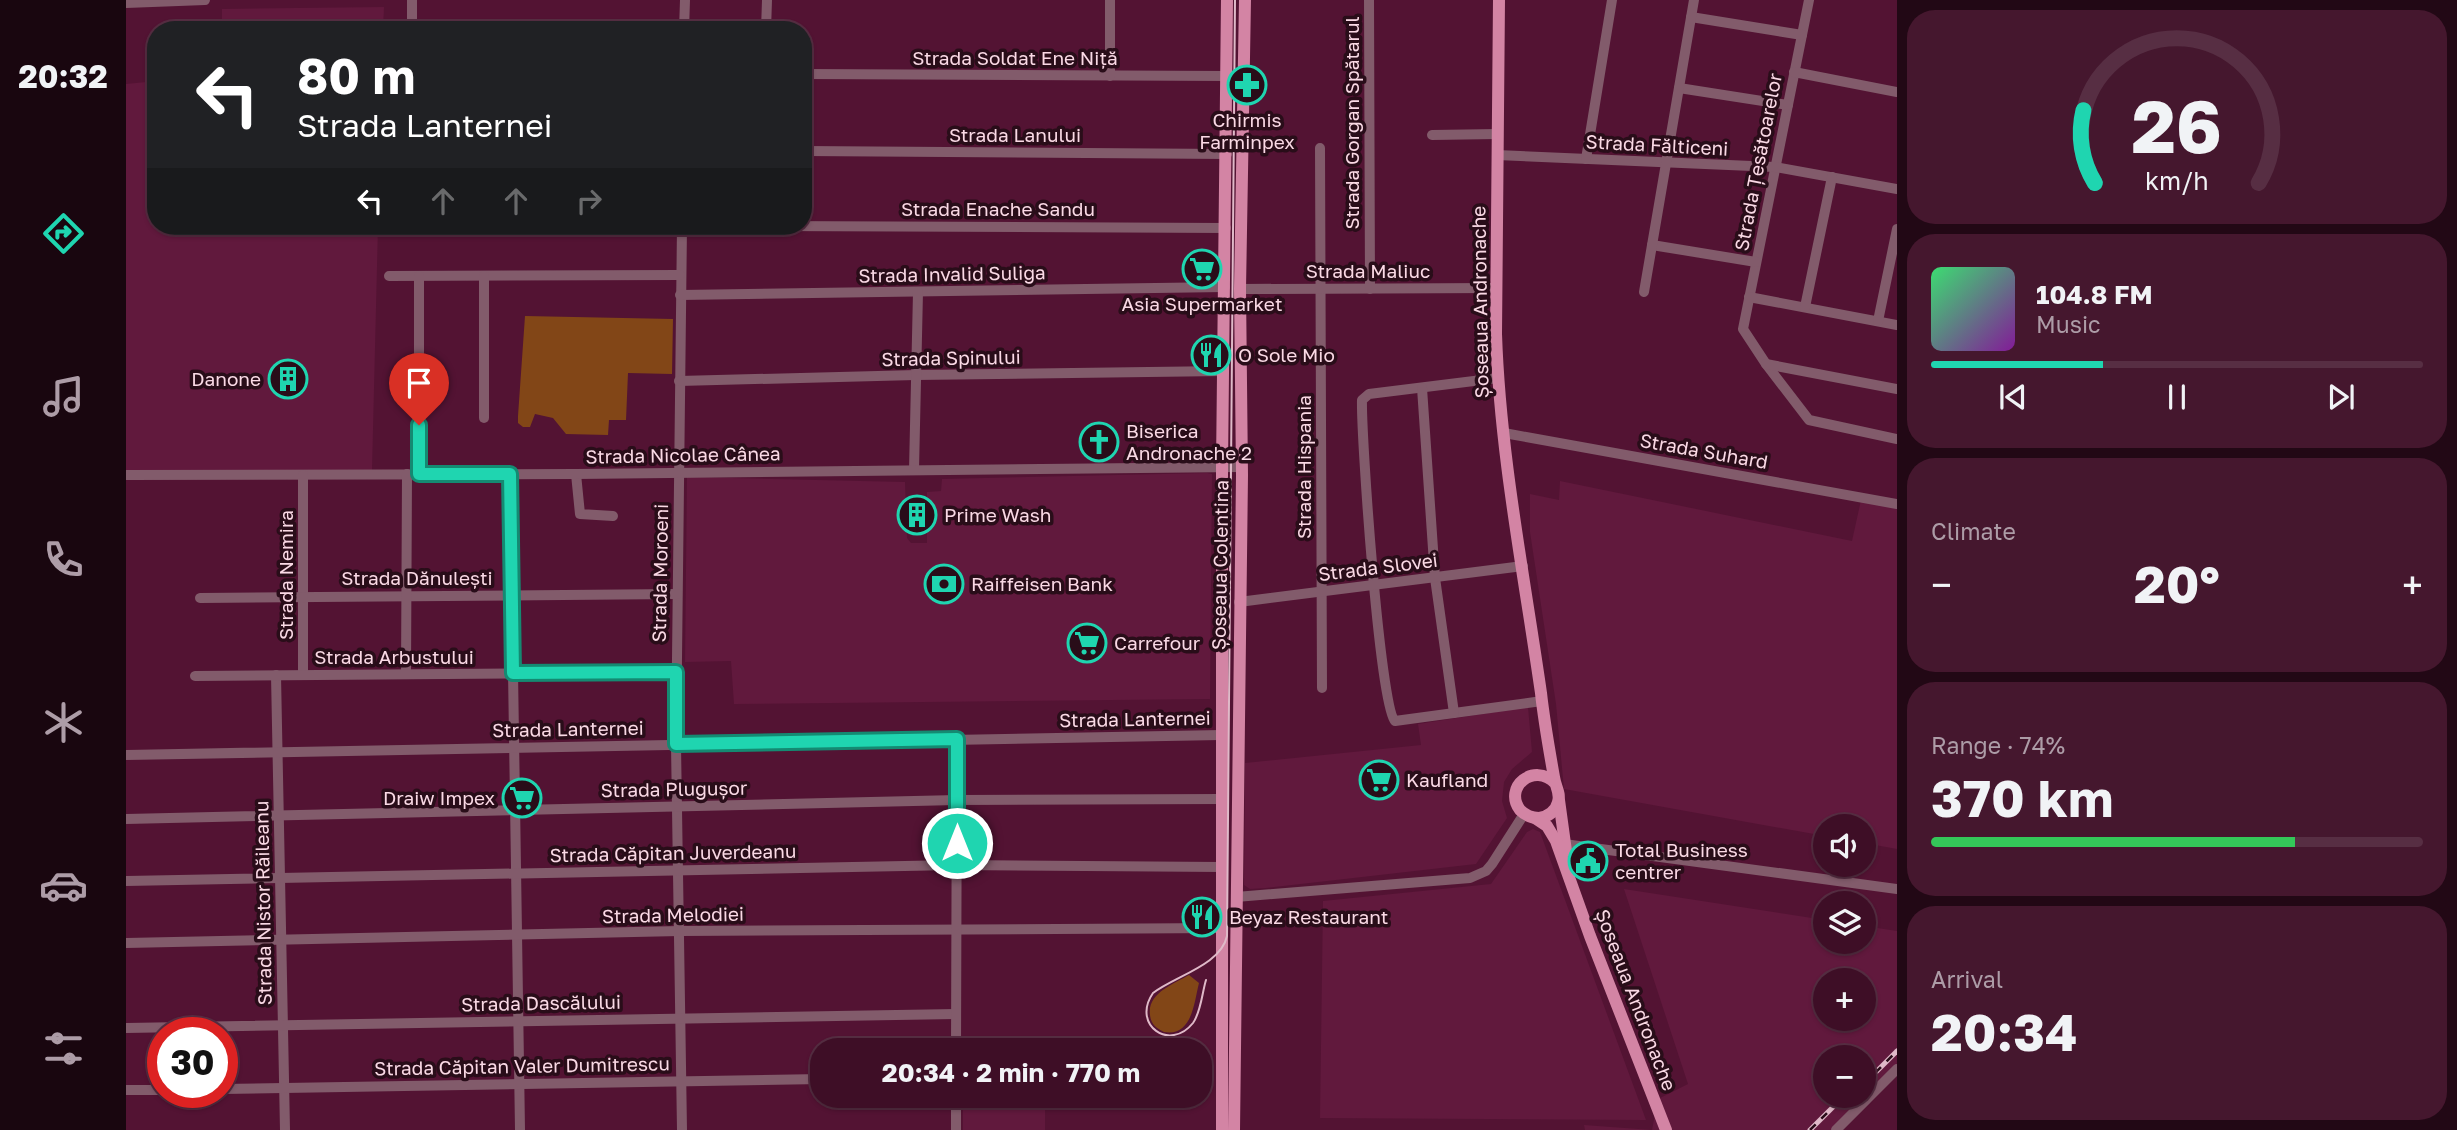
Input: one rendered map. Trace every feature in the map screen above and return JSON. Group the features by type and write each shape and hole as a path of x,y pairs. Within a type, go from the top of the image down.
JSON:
{"main road":[{"name":"Șoseaua Colentina","path":"1222,1130 1222,467 1227,0"},
{"name":"Șoseaua Colentina","path":"1234,1130 1241,467 1240,289 1245,0"},
{"name":"Șoseaua Andronache","path":"1499,0 1496,288 1498,378 1555,783"},
{"name":"Șoseaua Andronache","path":"1531,775 1543,758 1545,727"},
{"path":"1531,775 1544,776 1555,783 1559,799 1548,815 1530,816 1520,809 1516,796 1520,783 1531,775"},
{"name":"Șoseaua Andronache","path":"1559,799 1571,883"},
{"name":"Șoseaua Andronache","path":"1530,816 1552,834 1666,1130"}],"street":[{"path":"126,3 205,0"},
{"path":"412,0 412,21"},
{"path":"684,21 685,0"},
{"path":"766,0 766,21"},
{"path":"1110,0 1110,76"},
{"name":"Strada Gorgan Spătarul","path":"1369,0 1370,289"},
{"path":"1586,159 1612,0"},
{"path":"1644,292 1693,0"},
{"name":"Strada Țesătoarelor","path":"1766,364 1743,326 1809,0"},
{"path":"1691,17 1802,35"},
{"path":"1794,72 1897,92"},
{"name":"Strada Soldat Ene Niță","path":"812,74 1227,76"},
{"path":"1679,88 1788,105"},
{"path":"1432,135 1497,134"},
{"name":"Strada Hispania","path":"1320,148 1322,688"},
{"name":"Strada Lanului","path":"812,151 1227,154"},
{"name":"Strada Fălticeni","path":"1497,155 1775,167 1897,189"},
{"path":"1805,307 1832,177"},
{"name":"Strada Enache Sandu","path":"812,226 1226,228"},
{"path":"1878,321 1897,229"},
{"name":"Strada Moroeni","path":"682,235 676,744 682,1130"},
{"path":"1652,245 1756,262"},
{"path":"389,276 680,275"},
{"path":"419,276 419,474"},
{"path":"484,276 484,418"},
{"name":"Strada Invalid Suliga","path":"680,295 1225,287"},
{"name":"Strada Maliuc","path":"1240,289 1496,288"},
{"path":"914,470 918,292"},
{"path":"1749,297 1897,325"},
{"path":"1766,364 1897,390"},
{"path":"1766,364 1809,421 1897,439"},
{"name":"Strada Spinului","path":"679,381 1224,372"},
{"path":"1498,378 1369,394 1363,398 1361,403 1373,586 1391,718 1398,721 1542,701"},
{"path":"1422,388 1436,578 1454,713"},
{"name":"Strada Suhard","path":"1504,433 1897,504"},
{"name":"Strada Nicolae Cânea","path":"126,475 576,474 1241,467"},
{"path":"406,674 407,474"},
{"path":"510,474 520,1130"},
{"path":"576,474 580,514 613,516"},
{"name":"Strada Nemira","path":"303,475 303,675"},
{"name":"Strada Slovei","path":"1239,602 1523,566"},
{"name":"Strada Dănulești","path":"200,597 677,594"},
{"name":"Strada Arbustului","path":"195,676 676,672"},
{"name":"Strada Nistor Răileanu","path":"276,675 285,1130"},
{"name":"Strada Lanternei","path":"126,755 1221,735"},
{"path":"956,1038 957,739"},
{"name":"Strada Plugușor","path":"126,819 957,800 1222,799"},
{"path":"1236,897 1470,878 1486,871 1530,816"},
{"path":"1564,844 1897,889"},
{"name":"Strada Căpitan Juverdeanu","path":"126,881 957,865 1222,867"},
{"name":"Strada Melodiei","path":"126,943 680,932 1221,928"},
{"name":"Strada Dascălului","path":"126,1028 956,1014"},
{"path":"1836,1130 1897,1069"},
{"name":"Strada Căpitan Valer Dumitrescu","path":"238,1089 810,1079"},
{"path":"126,1090 147,1090"},
{"path":"956,1108 956,1130"}],"shaded area":[{"path":"384,7 383,21 222,21 222,9"},
{"path":"147,82 147,235 378,235 372,470 126,472 126,84"},
{"path":"525,316 673,319 672,374 628,373 626,420 609,420 608,435 566,434 553,418 535,414 530,427 523,427 518,423 518,416"},
{"path":"1212,474 1210,699 734,704 731,661 685,662 687,477 905,482 907,538 911,543 927,543 927,492 941,491 942,479"},
{"path":"1560,481 1852,541 1861,500 1897,508 1897,849 1876,845 1876,814 1813,814 1813,834 1564,789 1556,704 1530,532 1530,494 1559,500"},
{"path":"1528,707 1532,752 1512,769 1504,782 1502,801 1507,818 1476,864 1266,888 1250,889 1244,885 1245,763 1421,745 1418,724"},
{"path":"1533,829 1540,832 1646,1120 1320,1118 1323,901 1491,884 1527,832"},
{"path":"1624,889 1813,918 1813,954 1876,954 1876,928 1897,931 1897,1072 1876,1093 1876,1045 1813,1045 1813,1108 1860,1108 1838,1130 1652,1130 1658,1099 1688,1084"},
{"path":"1189,975 1199,983 1190,1017 1181,1029 1164,1032 1151,1021 1150,1007 1163,990"},
{"path":"963,1108 1045,1108 1045,1130 963,1130"},
{"path":"1584,1125 1652,1130 1585,1130"}],"tram line":[{"path":"1206,980 1200,1008 1193,1023 1174,1035 1164,1035 1156,1031 1147,1015 1147,1005 1153,993 1207,962 1223,946 1227,936 1235,0"}],"railway":[{"path":"1876,1072 1897,1051"},
{"path":"1810,1130 1832,1108"}],"place":[{"name":"Chirmis Farminpex","path":"1247,85"},
{"name":"Asia Supermarket","path":"1202,269"},
{"name":"O Sole Mio","path":"1211,355"},
{"name":"Danone","path":"288,379"},
{"name":"Biserica Andronache 2","path":"1099,442"},
{"name":"Prime Wash","path":"917,515"},
{"name":"Raiffeisen Bank","path":"944,584"},
{"name":"Carrefour","path":"1087,643"},
{"name":"Kaufland","path":"1379,780"},
{"name":"Draiw Impex","path":"522,798"},
{"name":"Total Business centrer","path":"1588,861"},
{"name":"Beyaz Restaurant","path":"1202,917"}],"route":[{"path":"419,425 419,474 510,474 513,673 676,672 676,744 957,739 957,843"}]}
